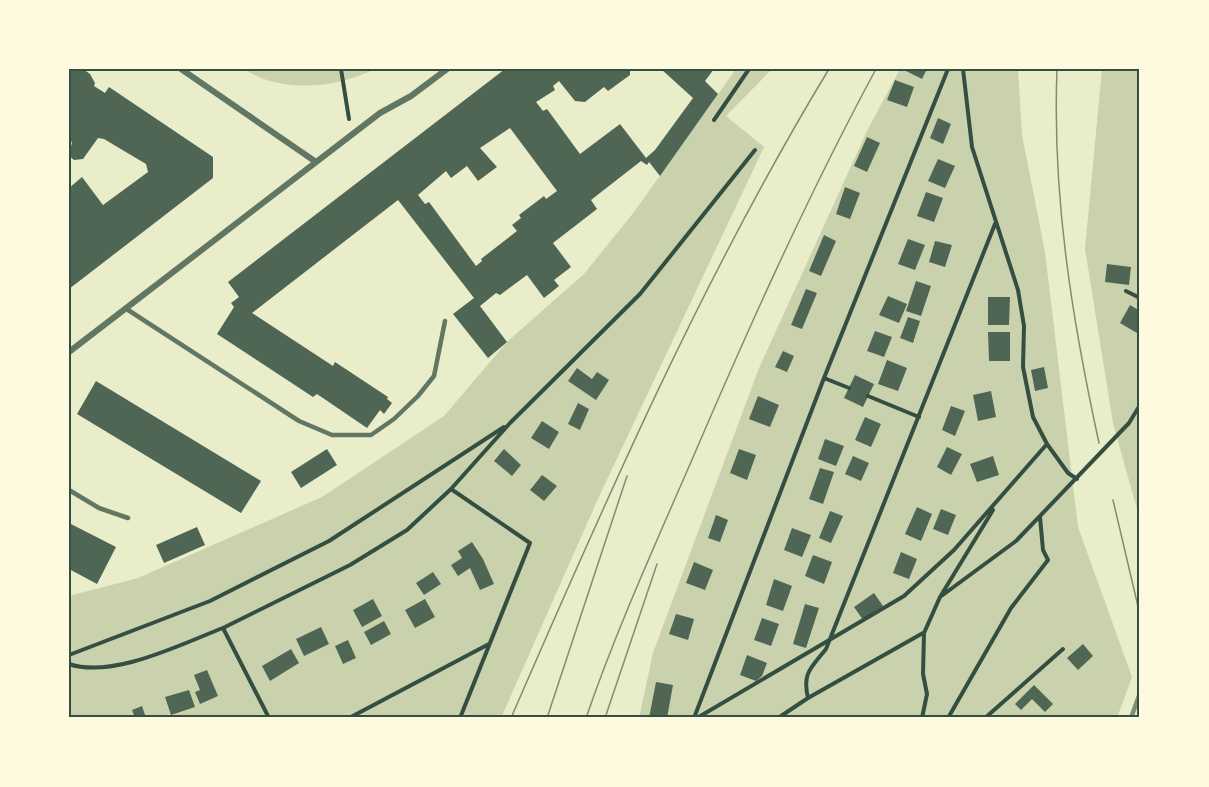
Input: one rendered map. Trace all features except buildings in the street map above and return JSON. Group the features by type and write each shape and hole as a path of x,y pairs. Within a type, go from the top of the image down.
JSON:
{"street":[{"path":"181,69 316,162"},
{"path":"69,352 380,113 411,96 447,69"}],"lane":[{"path":"125,309 299,421 332,435 370,435 394,419 418,396 434,376 445,321"},
{"path":"69,490 99,508 128,518"}],"path":[{"path":"341,69 352,134"},
{"path":"714,120 749,69"},
{"path":"695,718 824,378 948,69"},
{"path":"963,69 972,147 995,225 1018,290 1024,326 1023,368 1032,417 1047,444 1068,473 1077,479"},
{"path":"69,664 76,667 115,667 223,628 350,565 407,530 451,489 510,423 640,294 754,150"},
{"path":"808,698 804,682 830,640 995,225"},
{"path":"1126,291 1140,298"},
{"path":"824,378 849,388"},
{"path":"868,396 919,417"},
{"path":"940,597 1016,541 1129,423 1140,405"},
{"path":"69,655 210,601 329,541 510,423"},
{"path":"695,718 904,596 954,550 1047,444"},
{"path":"451,489 530,543 460,718"},
{"path":"922,718 927,694 923,674 924,633 940,597 998,501"},
{"path":"948,718 1011,608 1048,560 1043,550 1040,517"},
{"path":"223,628 269,718"},
{"path":"778,718 808,698 924,633"},
{"path":"349,718 489,644"},
{"path":"985,718 1063,649"}],"green space":[{"path":"244,69 375,69 344,81 310,86 275,82"},
{"path":"736,69 772,69 726,116 764,147 597,501 501,718 69,718 69,596 138,578 322,497 444,416 507,342 584,274 634,212"},
{"path":"900,69 1018,69 1022,135 1045,252 1078,527 1132,677 1117,718 639,718 653,653 759,368 868,129"},
{"path":"1102,69 1140,69 1140,520 1113,423 1085,249"}],"tram line":[{"path":"511,718 659,388 740,226 829,69"},
{"path":"586,718 636,589 734,362 802,215 876,69"},
{"path":"1057,69 1058,164 1066,257 1080,350 1099,443"},
{"path":"547,718 627,476"},
{"path":"1113,500 1140,615"},
{"path":"605,718 657,564"}],"railway":[{"path":"1131,718 1140,693"}]}
